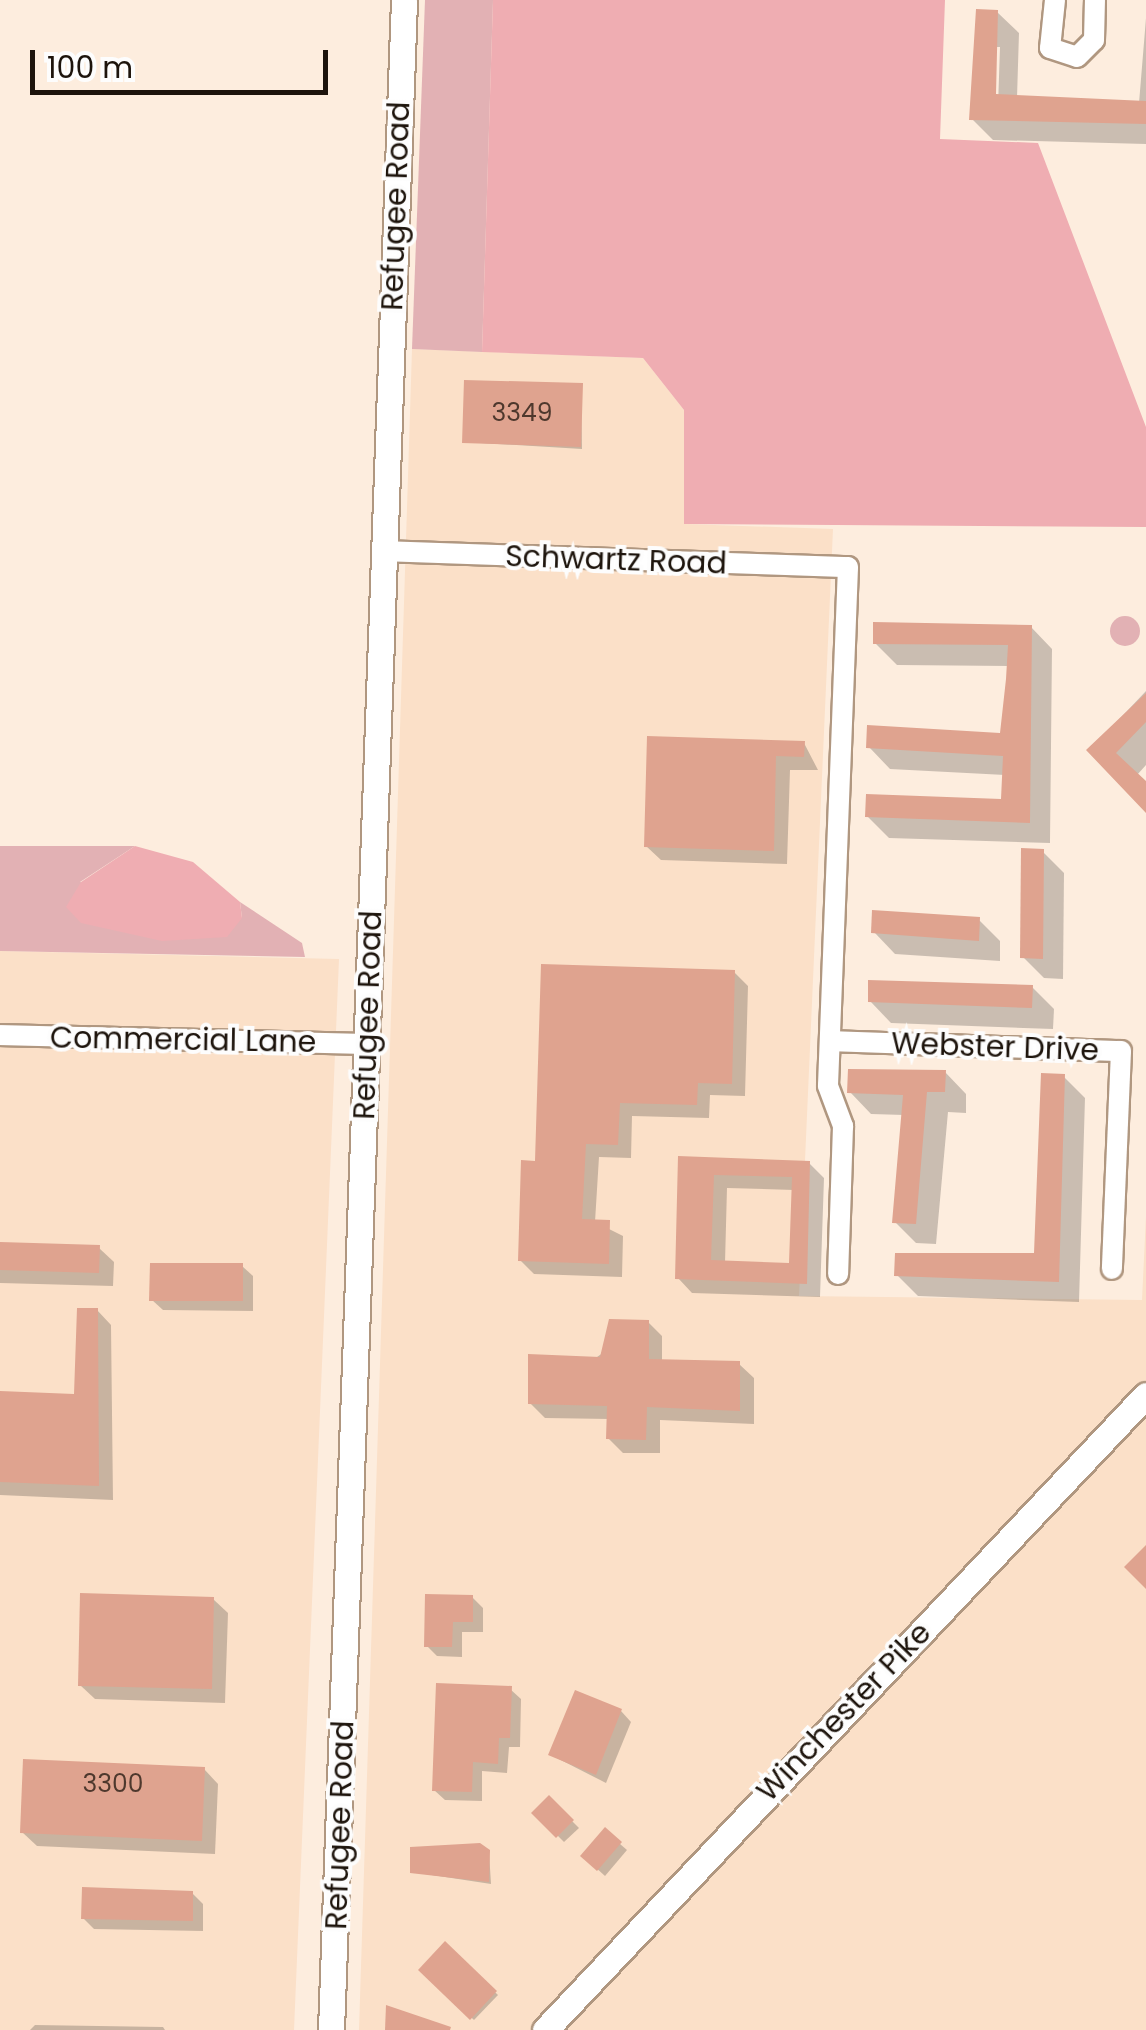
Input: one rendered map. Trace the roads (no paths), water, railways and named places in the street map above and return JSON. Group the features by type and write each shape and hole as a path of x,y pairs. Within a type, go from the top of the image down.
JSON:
{"main road":[{"name":"Refugee Road","path":"330,2030 404,0"},
{"name":"Winchester Pike","path":"545,2030 1146,1396"}],"street":[{"path":"1055,0 1050,48 1078,57 1094,40 1095,0"},
{"name":"Schwartz Road","path":"384,551 848,567 831,1041"},
{"name":"Commercial Lane","path":"0,1035 366,1044"},
{"path":"831,1041 828,1086 843,1126 838,1274"},
{"name":"Webster Drive","path":"831,1041 1121,1051 1112,1269"}]}
